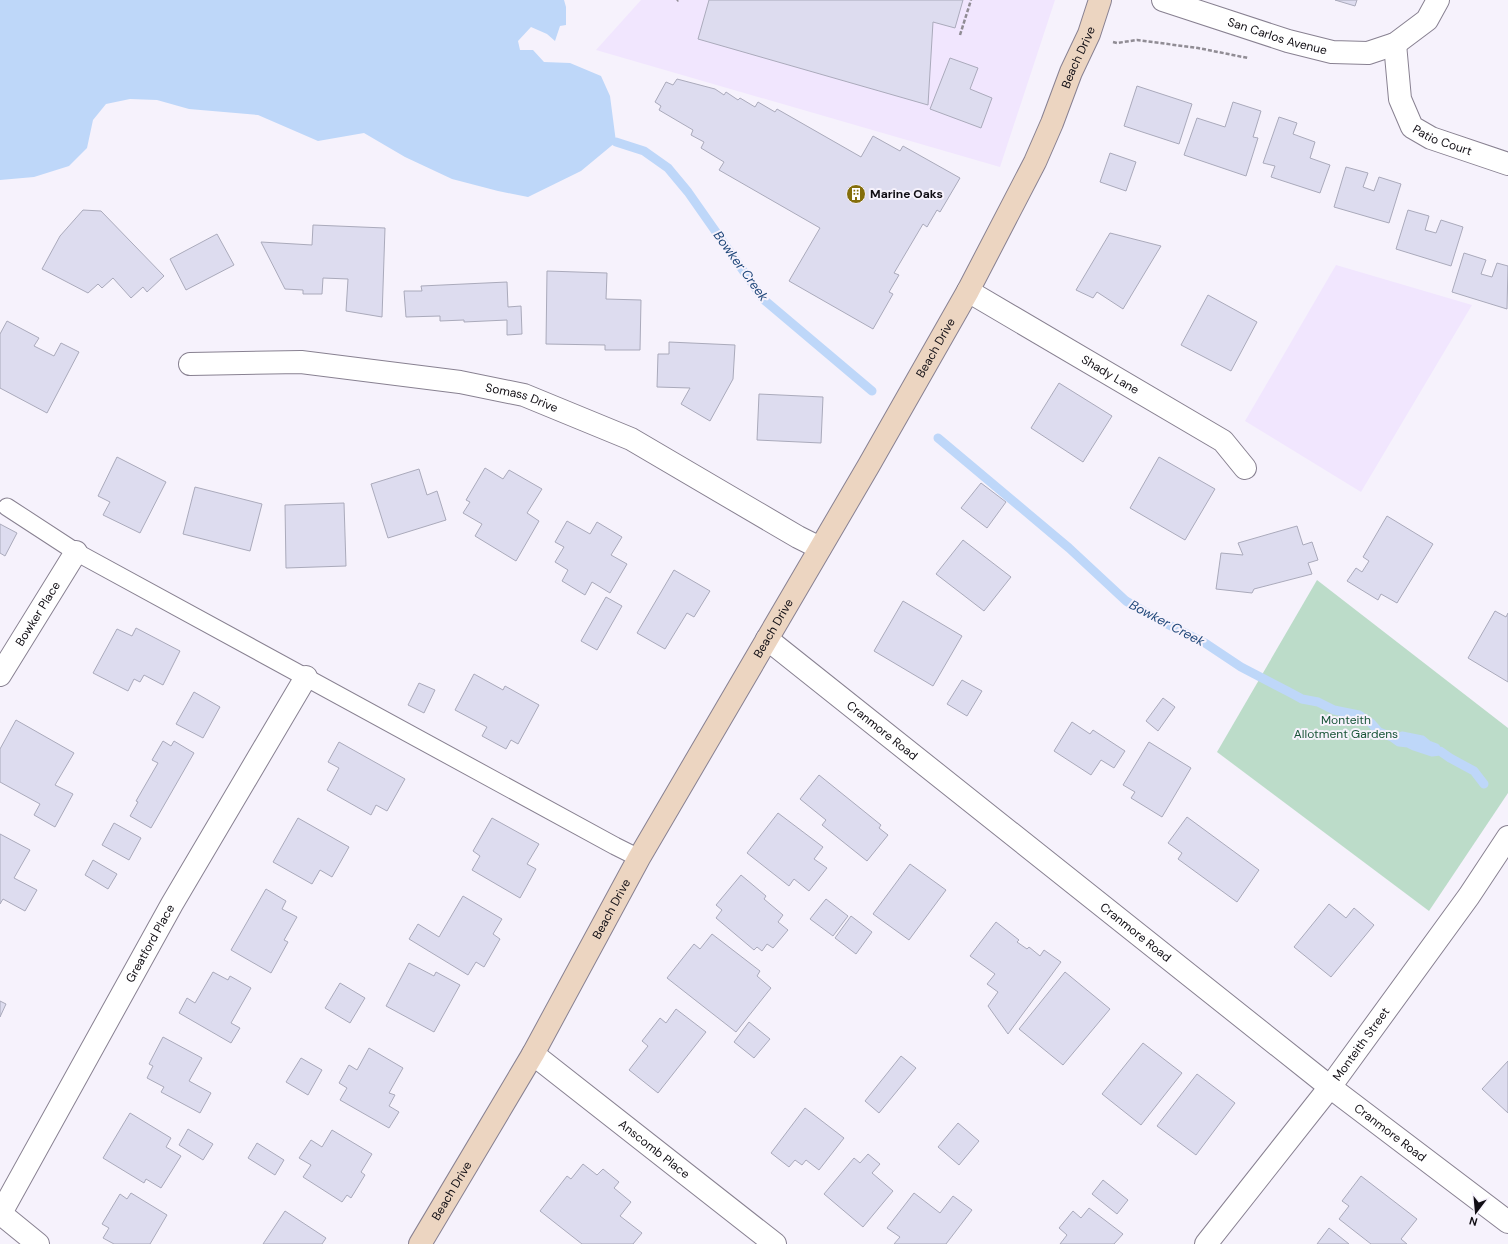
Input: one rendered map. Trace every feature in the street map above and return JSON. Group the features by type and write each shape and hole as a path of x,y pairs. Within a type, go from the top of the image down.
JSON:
{"main road":[{"name":"Beach Drive","path":"420,1244 533,1054 639,858 968,292 1034,162 1052,123 1071,72 1089,34 1100,0"}],"street":[{"name":"San Carlos Avenue","path":"1163,0 1288,41 1332,52 1368,53 1395,44 1427,20 1438,0"},
{"name":"Patio Court","path":"1395,44 1400,99 1412,127 1431,138 1508,164"},
{"name":"Shady Lane","path":"968,292 1223,441 1245,468"},
{"name":"Somass Drive","path":"190,364 301,362 460,382 524,395 631,439 798,537 820,548"},
{"name":"Bowker Place","path":"0,675 76,552"},
{"name":"Cranmore Road","path":"767,639 1330,1087 1508,1222"},
{"name":"Greatford Place","path":"0,1213 172,904 306,677"},
{"name":"Monteith Street","path":"1206,1244 1330,1087 1469,896 1508,837"},
{"name":"Anscomb Place","path":"533,1054 775,1244"},
{"path":"0,1213 38,1244"}],"lane":[{"path":"6,507 76,552 639,858"}],"path":[{"path":"960,35 971,0"},
{"path":"1089,34 1117,43 1137,40 1198,48 1250,58"}],"shaded area":[{"path":"641,0 1055,0 1000,167 596,50"},
{"path":"1336,265 1472,305 1361,492 1245,421"}],"green space":[{"name":"Monteith Allotment Gardens","path":"1317,580 1508,728 1508,793 1429,911 1217,752"}],"water":[{"path":"0,0 564,0 566,7 566,25 560,26 555,41 547,34 531,27 518,41 520,50 533,50 544,62 570,63 601,76 610,96 616,142 581,171 528,197 452,179 405,157 364,133 318,141 258,115 189,109 157,100 130,99 106,104 93,120 87,148 69,166 34,177 0,180"}],"building":[{"path":"709,0 963,0 955,28 933,22 928,105 698,39"},
{"path":"1335,0 1357,0 1355,6"},
{"path":"950,58 978,68 970,89 992,98 981,128 930,109"},
{"name":"Marine Oaks","path":"677,79 715,89 724,95 726,92 738,100 740,98 755,107 758,102 775,112 777,109 861,157 873,136 900,151 903,146 960,178 940,212 937,210 927,227 923,224 894,273 899,275 889,292 893,294 873,329 789,281 820,228 719,170 724,162 701,148 704,142 691,135 693,130 659,110 661,106 655,102 666,82 673,85"},
{"path":"1137,86 1192,104 1179,144 1124,126"},
{"path":"1233,102 1261,111 1253,137 1258,138 1246,176 1184,155 1197,118 1225,127"},
{"path":"1279,117 1297,123 1293,134 1315,142 1310,158 1330,165 1320,193 1271,177 1275,166 1263,163"},
{"path":"1110,153 1136,162 1126,191 1100,182"},
{"path":"1346,167 1368,173 1363,187 1374,191 1379,177 1401,184 1389,223 1334,207"},
{"path":"83,210 101,211 164,276 147,292 143,287 131,298 113,278 102,288 98,284 88,293 42,269 60,236"},
{"path":"1408,210 1429,216 1425,230 1436,233 1441,220 1463,227 1451,266 1396,249"},
{"path":"313,225 385,228 382,317 346,311 348,279 323,278 322,294 303,294 303,290 285,289 261,242 312,245"},
{"path":"1110,233 1161,246 1123,309 1097,292 1093,298 1076,290"},
{"path":"217,234 234,265 186,290 170,259"},
{"path":"1464,253 1486,260 1481,274 1492,277 1497,263 1508,266 1507,309 1452,292"},
{"path":"547,271 607,273 606,299 641,300 640,350 605,350 605,345 546,344"},
{"path":"507,282 508,307 521,306 522,334 507,335 507,320 464,322 464,320 440,321 440,316 406,317 404,291 422,291 421,286"},
{"path":"1208,295 1257,322 1231,371 1181,345"},
{"path":"7,321 39,338 34,346 54,356 61,343 79,352 47,413 0,388 0,334"},
{"path":"669,342 735,345 733,379 710,421 681,404 690,388 657,387 658,354 669,354"},
{"path":"1059,383 1112,416 1083,462 1031,428"},
{"path":"759,394 823,397 821,443 757,440"},
{"path":"117,457 166,482 140,533 103,515 110,502 98,496"},
{"path":"1159,457 1215,489 1185,540 1130,508"},
{"path":"485,468 503,479 509,470 542,489 527,513 539,521 516,561 475,536 482,524 463,513 470,502 466,500"},
{"path":"419,469 427,495 437,491 446,520 388,538 371,484"},
{"path":"981,483 1006,502 987,528 961,508"},
{"path":"195,487 262,504 250,551 183,534"},
{"path":"344,503 346,566 286,568 285,505"},
{"path":"1387,516 1433,544 1397,603 1381,594 1378,600 1347,581 1356,568 1362,572 1369,561 1363,557"},
{"path":"567,521 590,534 597,522 622,537 611,555 627,564 610,593 592,582 585,595 562,581 568,570 555,562 564,547 555,542"},
{"path":"0,524 17,533 5,556 0,553"},
{"path":"1297,526 1303,545 1312,542 1318,560 1308,563 1312,574 1254,589 1252,593 1216,589 1221,553 1243,555 1238,543"},
{"path":"963,540 1011,577 984,611 936,574"},
{"path":"674,570 710,591 694,617 687,613 665,649 637,633"},
{"path":"606,597 622,606 597,650 581,641"},
{"path":"903,601 962,636 933,686 874,651"},
{"path":"1495,611 1506,617 1508,613 1508,682 1468,658"},
{"path":"136,628 180,651 163,685 144,675 140,682 134,679 128,691 93,673 117,629 132,636"},
{"path":"474,674 503,690 505,686 539,705 518,744 511,740 506,749 482,736 487,727 455,710"},
{"path":"962,680 982,691 967,716 947,704"},
{"path":"419,683 435,690 424,713 408,705"},
{"path":"194,692 220,707 203,738 176,724"},
{"path":"1163,698 1175,707 1158,731 1146,721"},
{"path":"16,720 74,753 55,785 73,794 55,827 34,815 40,804 0,782 0,749"},
{"path":"1072,722 1090,734 1093,730 1125,751 1114,768 1101,760 1091,775 1054,751"},
{"path":"163,741 171,746 174,741 194,753 151,828 130,816 138,802 136,801 158,763 152,760"},
{"path":"339,742 405,779 387,811 376,805 371,815 327,790 339,768 328,762"},
{"path":"1149,742 1191,768 1162,817 1131,798 1135,792 1123,785"},
{"path":"819,775 881,825 879,828 888,835 867,861 822,825 826,820 800,799"},
{"path":"778,813 823,847 814,859 827,868 809,891 794,879 789,886 747,853"},
{"path":"1187,817 1259,870 1237,902 1178,859 1182,853 1168,843"},
{"path":"298,818 349,847 332,877 320,870 312,884 273,862"},
{"path":"492,818 539,844 527,864 536,869 520,898 472,870 480,856 473,851"},
{"path":"114,823 141,838 129,860 102,845"},
{"path":"0,834 30,850 14,878 37,890 25,911 3,899 0,904"},
{"path":"93,860 117,874 108,889 85,875"},
{"path":"910,864 946,890 909,940 873,914"},
{"path":"741,875 766,896 764,899 783,915 778,922 788,930 773,948 767,944 762,951 757,947 754,950 716,918 722,910 716,905"},
{"path":"266,889 286,901 282,909 297,917 284,940 288,942 271,973 231,950"},
{"path":"463,896 502,919 493,934 500,939 484,967 476,962 468,975 409,939 418,924 439,937"},
{"path":"826,899 848,916 833,936 810,919"},
{"path":"1329,904 1346,918 1354,908 1374,925 1331,977 1294,947"},
{"path":"851,916 872,932 856,954 835,938"},
{"path":"996,922 1019,940 1017,942 1027,949 1029,947 1040,956 1044,950 1061,962 1008,1034 988,1006 998,992 987,984 995,974 970,956"},
{"path":"712,934 760,971 757,976 771,988 736,1032 667,978 694,944 700,949"},
{"path":"409,963 434,976 436,972 460,985 434,1032 386,1006"},
{"path":"213,972 228,980 230,976 251,988 231,1023 240,1028 231,1043 179,1013 187,998 195,1003"},
{"path":"1065,972 1110,1009 1063,1065 1019,1029"},
{"path":"340,983 365,998 350,1023 325,1008"},
{"path":"0,1001 6,1004 0,1017"},
{"path":"676,1009 706,1032 658,1093 629,1070 648,1046 642,1041 660,1018 666,1023"},
{"path":"749,1022 770,1039 754,1058 734,1042"},
{"path":"163,1037 202,1058 189,1081 211,1093 200,1113 161,1092 164,1087 147,1078 153,1066 149,1064"},
{"path":"1143,1043 1182,1073 1141,1125 1102,1094"},
{"path":"369,1048 403,1068 389,1093 395,1095 389,1106 399,1112 389,1128 340,1100 347,1088 339,1083 349,1065 357,1070"},
{"path":"901,1056 916,1068 879,1113 865,1101"},
{"path":"301,1058 322,1070 308,1095 286,1082"},
{"path":"1508,1061 1508,1113 1482,1089"},
{"path":"1197,1074 1235,1103 1196,1155 1157,1126"},
{"path":"805,1108 844,1138 819,1170 806,1160 802,1165 795,1160 789,1167 771,1153"},
{"path":"130,1113 171,1138 166,1147 181,1156 161,1188 146,1179 144,1183 103,1158"},
{"path":"958,1123 979,1141 959,1165 938,1147"},
{"path":"188,1129 213,1144 203,1160 179,1145"},
{"path":"332,1130 372,1154 361,1172 365,1175 351,1198 347,1195 342,1202 303,1177 311,1165 299,1158 311,1140 322,1147"},
{"path":"257,1143 284,1160 275,1175 248,1158"},
{"path":"868,1154 880,1164 872,1173 893,1191 863,1227 824,1194 854,1158 860,1163"},
{"path":"583,1164 597,1175 603,1169 619,1182 614,1188 631,1202 620,1216 642,1233 633,1244 582,1244 540,1211 567,1176 571,1179"},
{"path":"1361,1176 1417,1219 1401,1239 1407,1244 1371,1244 1339,1219 1349,1206 1342,1201"},
{"path":"1103,1180 1128,1200 1117,1214 1092,1194"},
{"path":"131,1193 167,1215 150,1244 114,1244 103,1238 109,1228 102,1224 120,1194 127,1199"},
{"path":"914,1193 940,1213 953,1196 972,1210 946,1244 894,1244 900,1237 887,1228"},
{"path":"1089,1208 1123,1234 1114,1244 1060,1244 1067,1235 1059,1228 1073,1211 1081,1218"},
{"path":"285,1211 326,1238 322,1244 263,1244"},
{"path":"1329,1228 1349,1244 1317,1244"}],"waterway":[{"name":"Bowker Creek","path":"616,142 644,151 668,168 688,192 763,299 872,391"},
{"name":"Bowker Creek","path":"938,438 1069,548 1126,601 1157,619 1205,643 1241,667 1302,699 1318,702 1334,710 1359,715 1371,723 1379,732 1392,737 1399,742 1408,743 1432,752 1440,751 1474,771 1484,784"},
{"name":"Bowker Creek","path":"1402,736 1422,740 1428,745 1436,748"}],"place":[{"name":"Marine Oaks","path":"856,194"}]}
